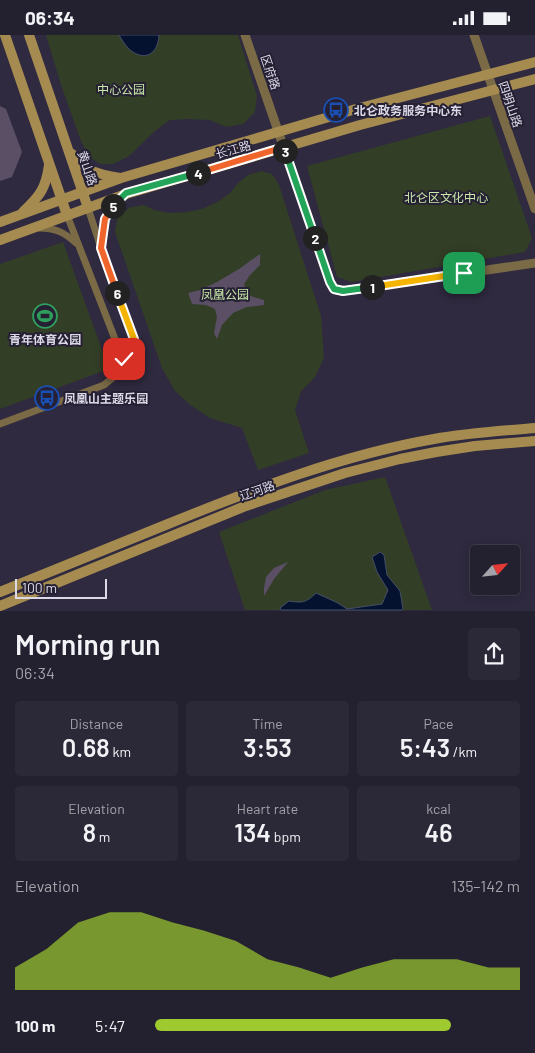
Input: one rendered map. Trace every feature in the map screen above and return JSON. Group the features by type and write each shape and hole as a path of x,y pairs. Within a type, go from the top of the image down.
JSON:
{"main road":[{"path":"5,35 67,215"},
{"name":"黄山路","path":"29,35 88,208"},
{"name":"长江路","path":"0,222 120,178 356,109 535,62"},
{"name":"长江路","path":"0,239 126,193 360,125 535,79"},
{"path":"68,149 87,169 120,178"},
{"path":"21,214 43,190 50,164"},
{"name":"辽河路","path":"0,592 239,495 342,461 434,439 535,428"},
{"name":"辽河路","path":"0,606 243,507 346,473 436,451 535,441"}],"street":[{"name":"区府路","path":"245,35 334,289 343,291 535,263"},
{"name":"四明山路","path":"474,35 535,209"},
{"path":"101,248 105,219 108,212 126,193"},
{"name":"黄山路","path":"0,424 104,385 116,375 124,359 133,358 136,348 134,339 88,208"},
{"path":"67,215 124,359"},
{"path":"31,228 48,228 63,233 78,245"}],"green space":[{"name":"中心公园","path":"46,35 238,35 257,96 255,112 243,124 226,127 210,120 170,120 156,130 129,156 113,164 100,164 88,156 81,141"},
{"name":"北仑区文化中心","path":"490,116 532,238 525,252 352,282 337,277 307,166"},
{"name":"凤凰公园","path":"261,171 272,174 279,185 321,316 324,358 315,377 301,391 295,410 309,453 258,470 242,428 210,418 189,404 175,391 162,368 115,232 118,215 131,207 144,205 154,210 169,213 202,209 230,193 248,175"},
{"name":"青年体育公园","path":"63,242 109,369 0,409 0,264"},
{"path":"385,477 432,610 245,610 219,532 325,490"}],"water":[{"path":"119,35 159,35 153,52 145,56 129,49"},
{"path":"380,552 384,555 387,575 400,591 402,610 281,610 280,608 289,601 304,601 316,593 347,609 382,604 388,590 377,572 372,557"}],"building":[{"path":"0,106 6,109 22,152 12,177 0,181"},
{"path":"260,254 260,265 244,284 246,293 264,300 264,305 247,307 233,313 222,325 217,339 214,333 217,317 215,309 206,305 192,304 188,293 217,282"},
{"path":"288,562 274,579 264,596 266,577 274,568"}],"place":[{"name":"北仑政务服务中心东","path":"336,110"},
{"name":"青年体育公园","path":"45,316"},
{"name":"凤凰山主题乐园","path":"47,398"}],"route":[{"path":"124,359 133,358 136,348 101,248 102,233 108,212 126,193 284,147 334,289 343,291 464,273"}]}
